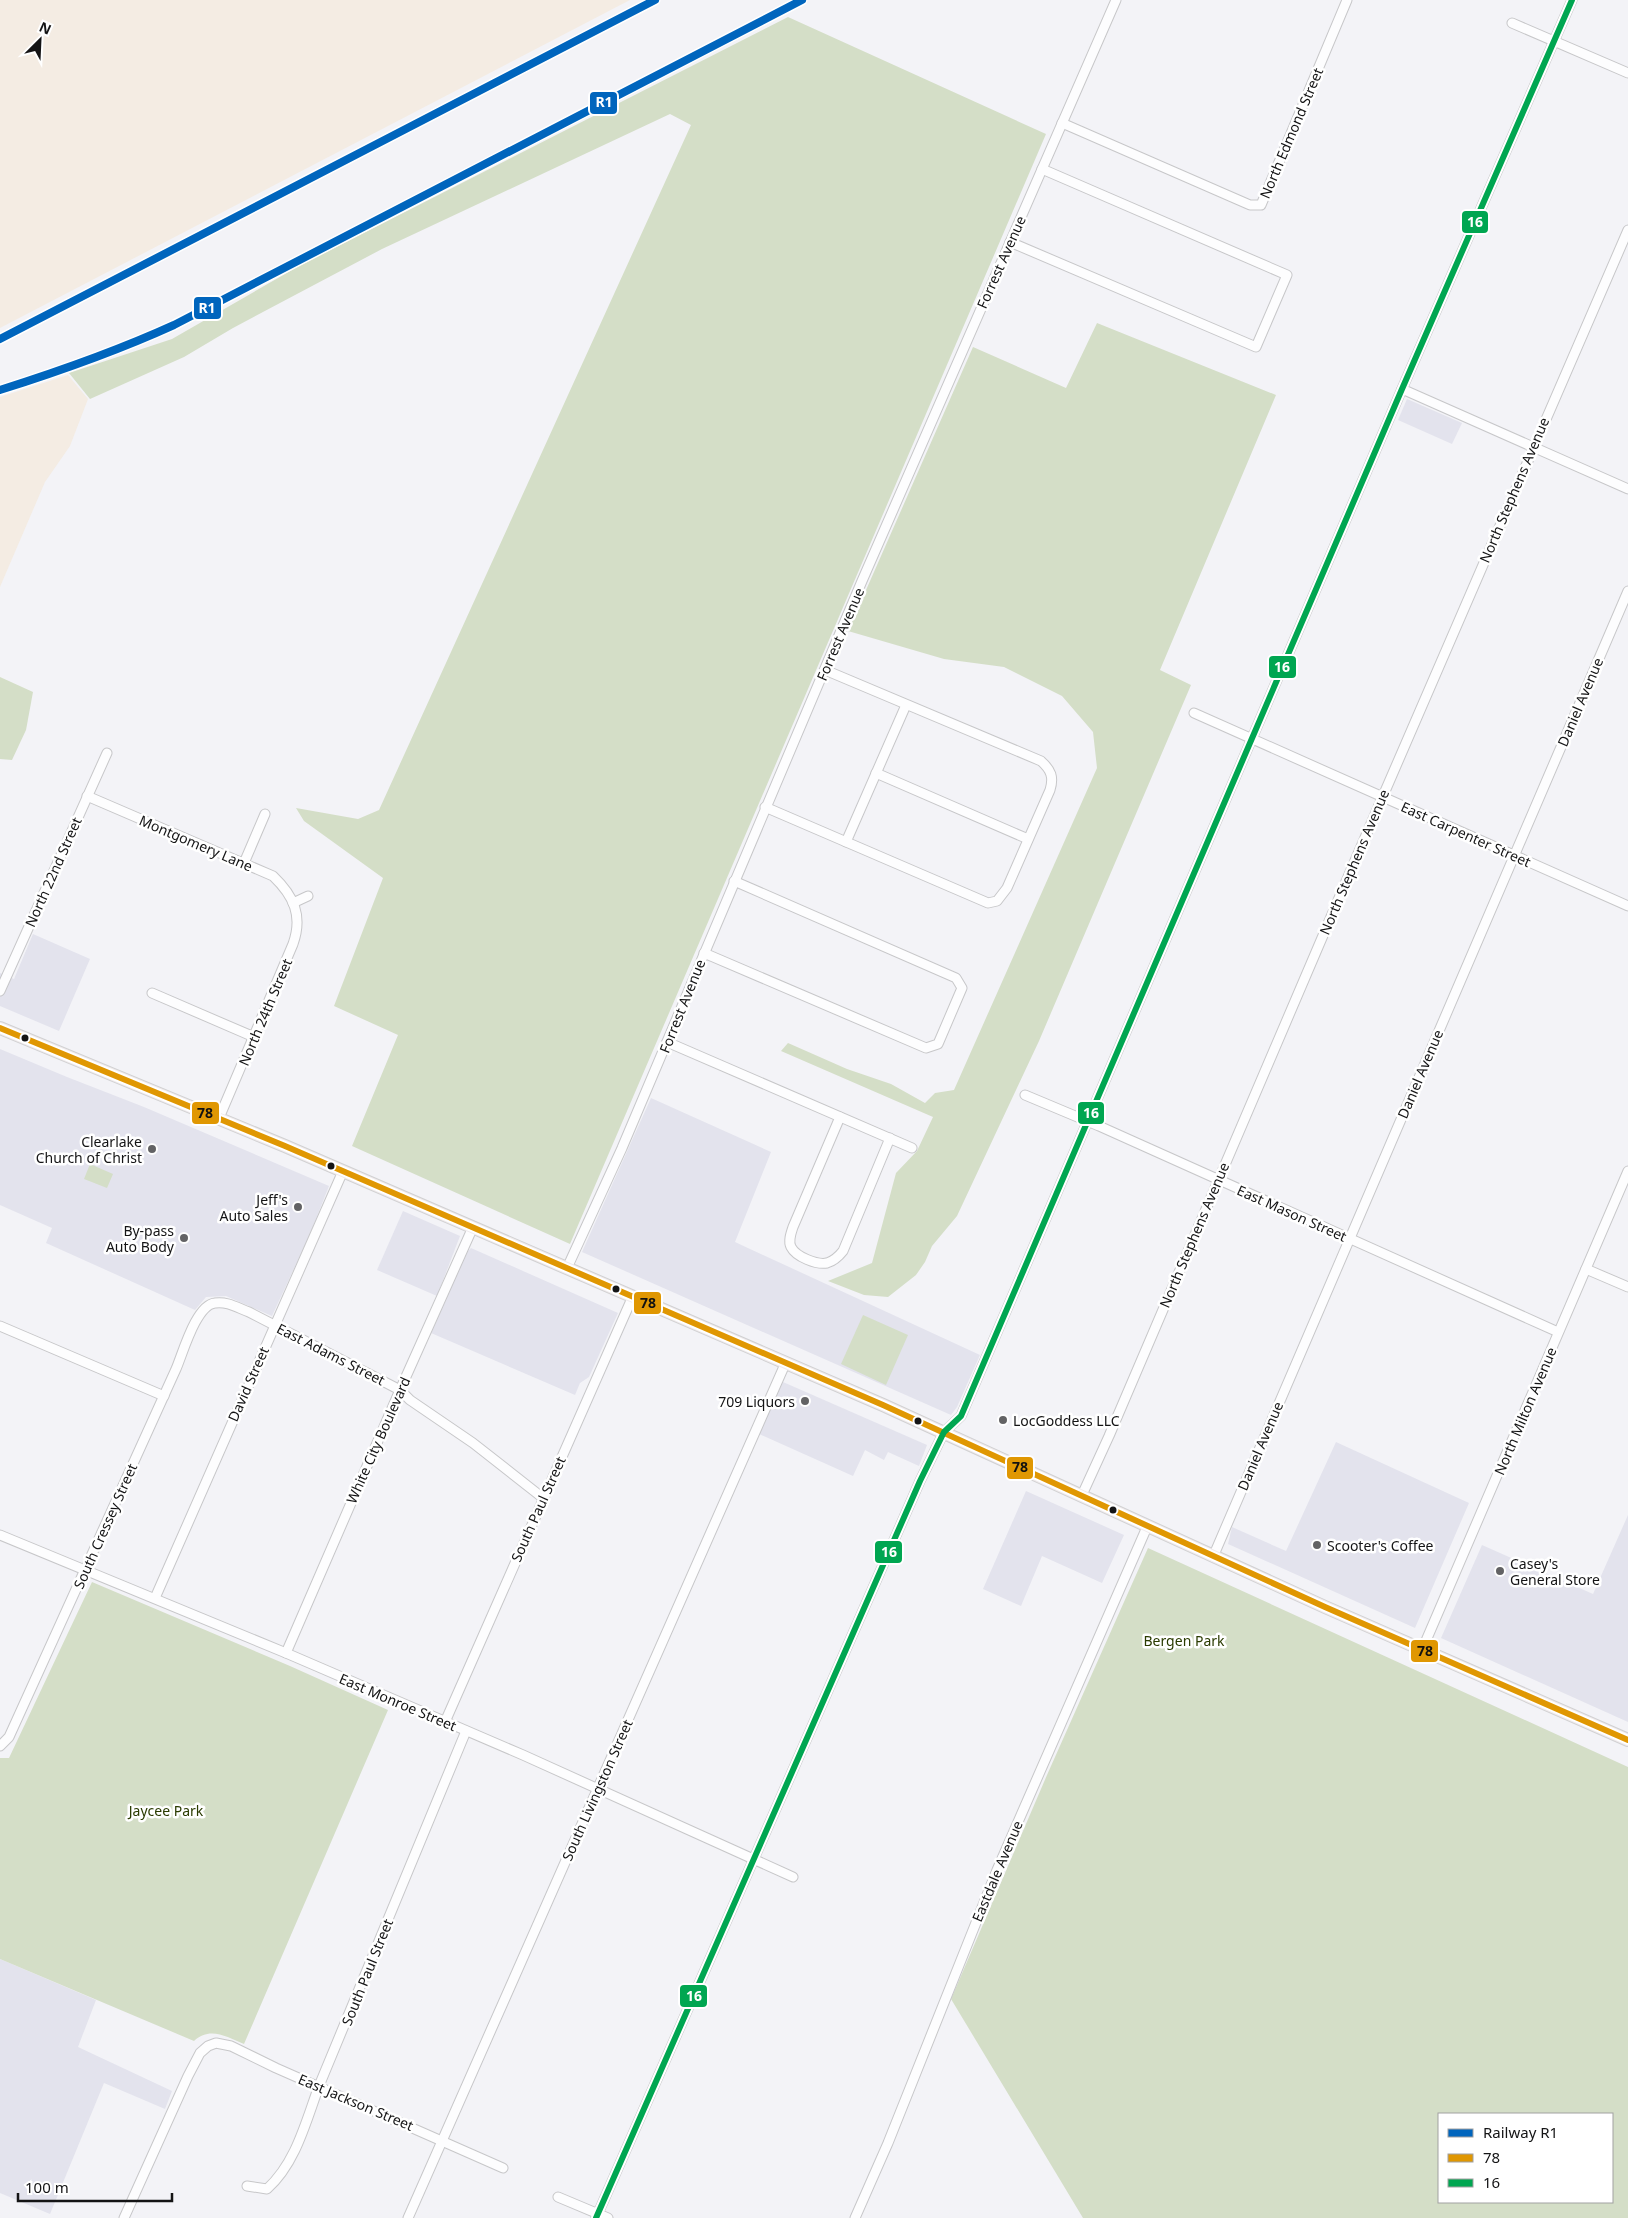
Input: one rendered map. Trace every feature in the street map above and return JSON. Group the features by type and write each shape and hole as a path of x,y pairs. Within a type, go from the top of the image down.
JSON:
{"main road":[{"path":"0,1028 219,1118 786,1362 1082,1495 1213,1557 1628,1740"}],"street":[{"name":"Forrest Avenue","path":"568,1268 1116,0"},
{"name":"North Edmond Street","path":"1062,124 1250,206 1261,205 1348,0"},
{"path":"597,2216 920,1481 944,1432 961,1416 1402,390 1572,0"},
{"path":"1512,23 1628,73"},
{"path":"1010,242 1256,347 1287,276 1042,169"},
{"name":"North Stephens Avenue","path":"1082,1495 1628,230"},
{"path":"1402,390 1628,489"},
{"name":"Daniel Avenue","path":"1213,1557 1628,591"},
{"path":"766,807 988,903 996,901 1002,896 1028,838 1052,782 1048,767 1041,761 825,670"},
{"path":"846,842 906,705"},
{"name":"East Carpenter Street","path":"1194,713 1628,906"},
{"name":"North 22nd Street","path":"0,990 107,753"},
{"path":"876,773 1028,838"},
{"name":"Montgomery Lane","path":"87,796 273,876 288,893 293,903"},
{"path":"244,863 265,814"},
{"path":"704,953 926,1048 938,1044 962,988 956,978 734,881"},
{"path":"293,903 308,896"},
{"name":"North 24th Street","path":"219,1118 297,933 298,921 293,903"},
{"path":"152,994 254,1037"},
{"path":"667,1042 912,1148"},
{"name":"East Mason Street","path":"1025,1095 1558,1332"},
{"path":"840,1117 792,1227 791,1246 797,1254 817,1262 828,1263 844,1251 890,1138"},
{"name":"David Street","path":"155,1598 343,1171"},
{"name":"North Milton Avenue","path":"1422,1650 1628,1171"},
{"name":"White City Boulevard","path":"286,1653 473,1227"},
{"path":"1586,1269 1628,1287"},
{"name":"South Paul Street","path":"445,1722 633,1296"},
{"name":"East Adams Street","path":"206,1306 214,1303 228,1304 274,1324 400,1390 410,1400 474,1443 543,1498"},
{"name":"South Cressey Street","path":"0,1746 9,1737 86,1570 196,1321 206,1306"},
{"path":"0,1326 164,1396"},
{"name":"South Livingston Street","path":"408,2218 786,1362"},
{"name":"Eastdale Avenue","path":"855,2218 888,2144 1001,1861 1147,1527"},
{"name":"East Monroe Street","path":"0,1534 286,1653 793,1877"},
{"name":"South Paul Street","path":"247,2186 267,2189 276,2180 300,2139 319,2086 466,1731"},
{"name":"East Jackson Street","path":"124,2218 200,2053 208,2046 216,2043 224,2043 503,2168"},
{"path":"558,2197 597,2216 608,2218"}],"shaded area":[{"path":"0,0 630,0 0,328"},
{"path":"68,375 88,399 70,446 45,482 0,587 0,397"},
{"path":"1407,399 1462,423 1452,444 1398,420"},
{"path":"33,934 90,959 59,1031 0,1006 0,973 14,979"},
{"path":"0,1049 144,1107 329,1186 310,1234 272,1316 226,1296 206,1297 195,1310 46,1243 52,1228 0,1205"},
{"path":"651,1098 771,1152 735,1242 980,1355 957,1407 951,1415 582,1252"},
{"path":"403,1211 460,1236 437,1296 377,1270"},
{"path":"471,1248 618,1313 589,1377 580,1383 575,1395 431,1333 466,1253"},
{"path":"783,1382 927,1445 919,1466 888,1452 884,1460 865,1450 853,1476 759,1434"},
{"path":"1336,1442 1469,1503 1415,1628 1228,1544 1232,1527 1286,1551"},
{"path":"1026,1491 1124,1535 1102,1583 1042,1556 1021,1606 983,1589"},
{"path":"1628,1515 1628,1722 1441,1638 1482,1545 1593,1594"},
{"path":"0,1959 96,2000 78,2047 172,2091 165,2109 104,2083 50,2214 0,2193"}],"green space":[{"path":"788,17 1046,134 570,1244 352,1146 398,1035 334,1006 383,878 304,821 296,808 358,819 379,810 691,125 670,114 382,249 233,328 184,357 90,399 69,373 172,339 299,266"},
{"path":"1097,323 1276,395 1160,670 1191,685 1039,1041 957,1216 932,1246 925,1262 916,1275 888,1297 864,1295 828,1281 872,1263 896,1173 917,1151 933,1117 781,1051 788,1043 847,1069 891,1084 925,1103 935,1093 954,1090 1097,768 1093,732 1062,696 1004,667 944,659 848,631 973,347 1066,388"},
{"path":"0,677 33,692 26,730 12,760 0,759"},
{"path":"90,1164 113,1174 107,1188 84,1179"},
{"path":"863,1315 908,1335 886,1385 841,1364"},
{"name":"Bergen Park","path":"1148,1548 1628,1767 1628,2218 1083,2218 951,1999 1047,1775"},
{"name":"Jaycee Park","path":"92,1582 388,1710 244,2044 219,2034 206,2034 194,2041 0,1959 0,1758 9,1758"}],"rail line":[{"name":"R1","path":"0,339 655,0"},
{"name":"R1","path":"0,390 88,360 174,325 802,0"}],"transit line":[{"name":"16","path":"596,2218 920,1481 944,1432 961,1416 1402,389 1572,0"},
{"name":"78","path":"0,1028 285,1146 883,1405 1325,1607 1628,1740"}],"place":[{"name":"Clearlake Church of Christ","path":"152,1149"},
{"name":"Jeff's Auto Sales","path":"298,1207"},
{"name":"By-pass Auto Body","path":"184,1238"},
{"name":"709 Liquors","path":"805,1401"},
{"name":"LocGoddess LLC","path":"1003,1420"},
{"name":"Scooter's Coffee","path":"1317,1545"},
{"name":"Casey's General Store","path":"1500,1571"}]}
